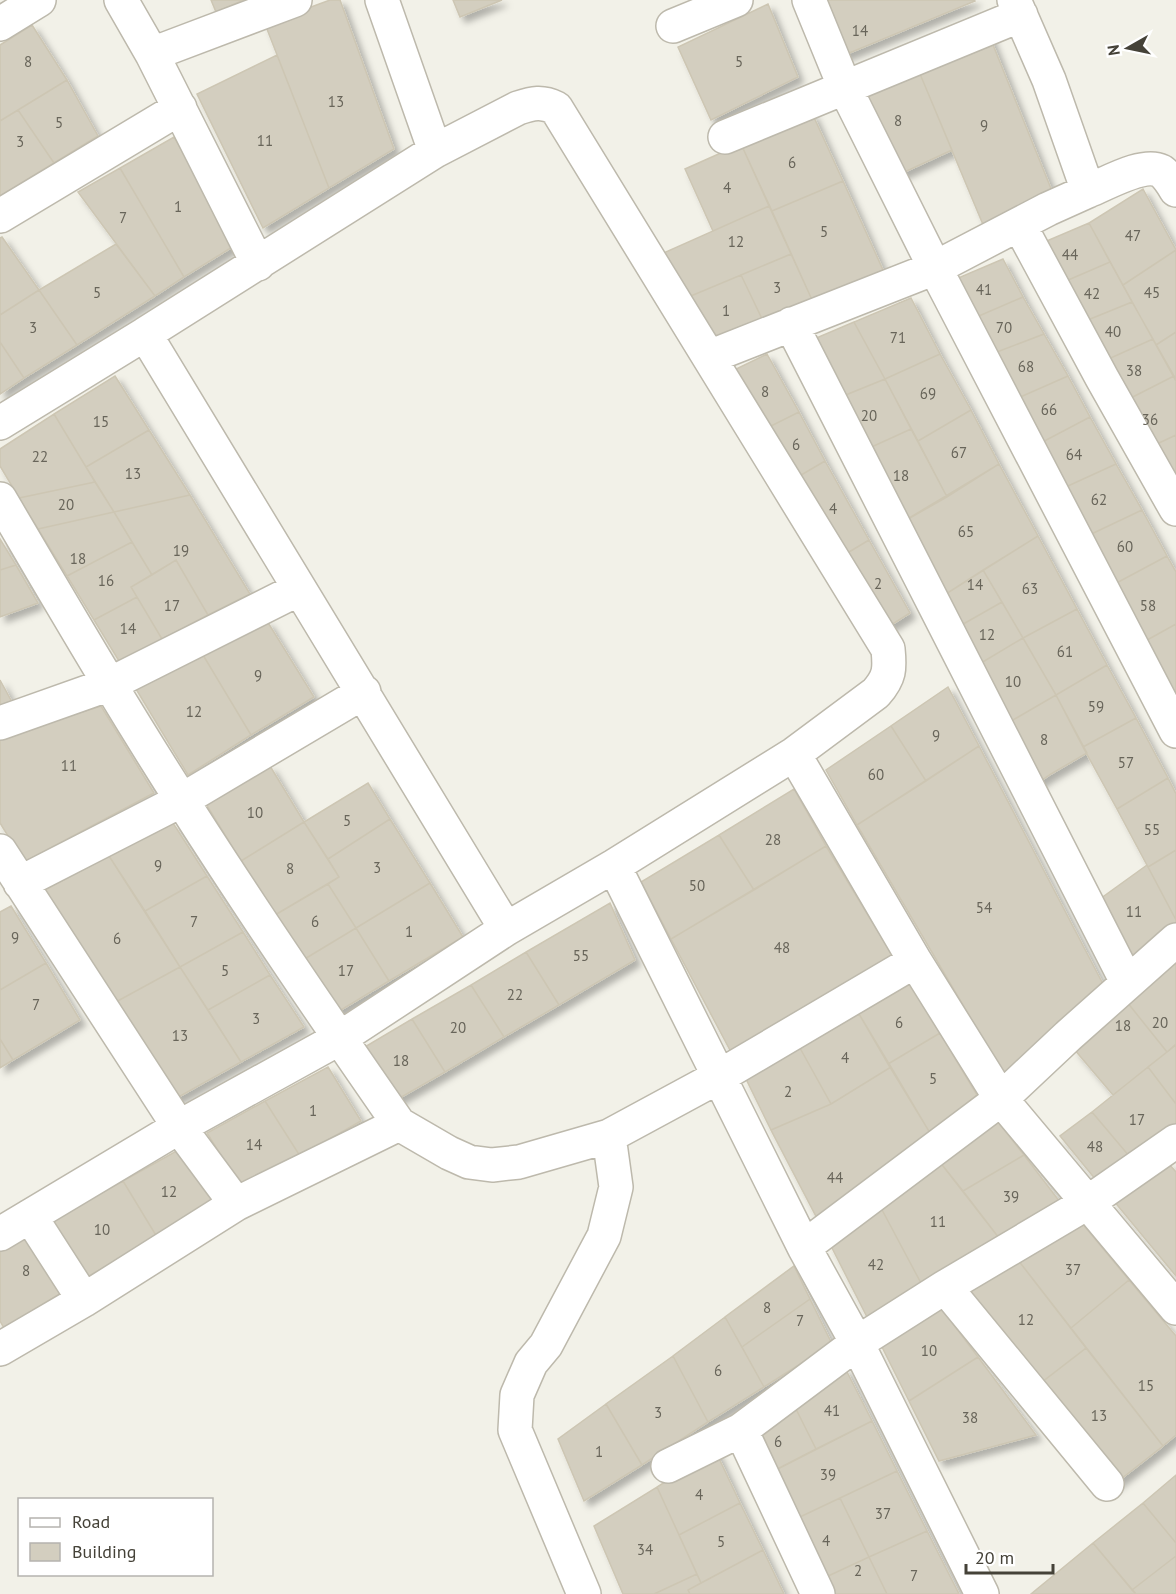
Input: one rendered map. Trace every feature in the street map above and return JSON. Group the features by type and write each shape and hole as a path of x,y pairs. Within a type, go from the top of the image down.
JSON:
{"street":[{"path":"0,24 39,0"},
{"path":"121,0 152,54 258,264"},
{"path":"152,54 295,0"},
{"path":"382,0 435,151"},
{"path":"673,27 736,0"},
{"path":"809,0 845,88 935,267 1173,717"},
{"path":"725,137 845,88 1018,8 1049,80 1088,191"},
{"path":"0,423 258,264 435,151 518,108 545,102 556,108 888,649 890,666 886,681 876,693 794,754 614,866 506,929 340,1038 179,1127 0,1234"},
{"path":"0,216 180,108"},
{"path":"709,357 935,267 1088,191 1138,170 1152,168 1161,172 1169,178 1176,190"},
{"path":"1019,224 1102,378 1176,508"},
{"path":"791,324 1127,982"},
{"path":"145,334 506,929"},
{"path":"0,499 182,800 399,1124 459,1158 469,1162 492,1165 519,1162 609,1136 720,1076 915,961"},
{"path":"0,723 110,684 299,589"},
{"path":"20,883 182,800 364,692"},
{"path":"794,754 915,961 1001,1099 1176,1308"},
{"path":"0,851 179,1127 236,1204"},
{"path":"614,866 804,1247 857,1343 982,1594"},
{"path":"804,1247 1001,1099 1127,982 1176,940"},
{"path":"0,1349 84,1300 236,1204 399,1124"},
{"path":"583,1594 515,1430 517,1395 531,1363 546,1345 604,1236 616,1187 609,1136"},
{"path":"668,1466 741,1430 857,1343 945,1287 1087,1203 1176,1141"},
{"path":"30,1216 84,1300"},
{"path":"945,1287 1107,1484"},
{"path":"741,1430 818,1594"}],"building":[{"path":"211,0 244,0 216,12"},
{"path":"330,0 340,0 394,149 329,188 265,24"},
{"path":"453,0 502,0 460,17"},
{"path":"805,0 974,0 975,1 830,61"},
{"path":"768,4 798,77 711,120 678,47"},
{"path":"32,25 67,80 0,121 0,45"},
{"path":"987,30 1054,196 984,227 915,62"},
{"path":"277,55 329,188 263,228 197,94"},
{"path":"915,62 952,150 883,182 844,93"},
{"path":"67,80 98,136 54,163 18,110"},
{"path":"18,110 54,163 0,196 0,121"},
{"path":"812,113 843,181 772,211 741,144"},
{"path":"174,137 234,246 184,277 120,168"},
{"path":"741,144 769,206 713,231 685,169"},
{"path":"120,168 184,277 155,296 78,192"},
{"path":"843,181 883,270 813,302 772,211"},
{"path":"1143,189 1176,250 1123,285 1089,223"},
{"path":"769,206 791,254 686,298 659,255"},
{"path":"1089,223 1110,262 1052,287 1030,248"},
{"path":"2,237 39,290 0,315 0,238"},
{"path":"116,244 155,296 77,345 39,290"},
{"path":"1176,250 1176,332 1156,345 1123,285"},
{"path":"791,254 813,302 764,323 741,275"},
{"path":"1003,259 1023,297 965,322 944,284"},
{"path":"1110,262 1132,302 1073,326 1052,287"},
{"path":"741,275 764,323 714,345 686,298"},
{"path":"39,290 77,345 24,378 0,342 0,315"},
{"path":"1023,297 1044,334 984,357 965,322"},
{"path":"911,298 940,354 885,379 854,322"},
{"path":"1132,302 1153,339 1095,365 1073,326"},
{"path":"854,322 885,379 826,403 795,347"},
{"path":"1176,332 1176,381 1156,345"},
{"path":"1044,334 1068,376 1009,402 984,357"},
{"path":"1153,339 1174,376 1117,405 1095,365"},
{"path":"0,342 24,378 0,394"},
{"path":"767,354 799,412 765,429 730,372"},
{"path":"940,354 971,410 918,441 885,379"},
{"path":"115,376 149,430 86,467 54,414"},
{"path":"1068,376 1090,417 1033,447 1009,402"},
{"path":"1174,376 1176,380 1176,435 1142,451 1117,405"},
{"path":"885,379 911,429 854,455 826,403"},
{"path":"971,410 999,464 947,497 918,441"},
{"path":"799,412 825,461 796,478 765,429"},
{"path":"54,414 95,482 19,498 0,466 0,449"},
{"path":"1090,417 1116,464 1057,491 1033,447"},
{"path":"911,429 947,497 894,527 854,455"},
{"path":"149,430 190,495 114,512 86,467"},
{"path":"1176,435 1176,476 1142,451"},
{"path":"825,461 869,540 844,555 796,478"},
{"path":"999,464 1038,536 935,601 894,527"},
{"path":"1116,464 1142,510 1083,538 1057,491"},
{"path":"95,482 114,512 38,529 19,498"},
{"path":"190,495 250,594 208,615 176,560 152,575 114,512"},
{"path":"1142,510 1167,556 1109,587 1083,538"},
{"path":"114,512 132,542 67,576 38,529"},
{"path":"1038,536 1077,609 1023,638 983,570"},
{"path":"0,539 16,565 0,570"},
{"path":"869,540 910,613 888,627 844,555"},
{"path":"132,542 152,575 131,587 137,597 94,620 67,576"},
{"path":"1167,556 1176,572 1176,624 1140,644 1109,587"},
{"path":"176,560 208,615 162,639 131,587"},
{"path":"16,565 38,603 0,617 0,570"},
{"path":"983,570 1002,602 951,631 935,601"},
{"path":"137,597 162,639 119,661 94,620"},
{"path":"1002,602 1023,638 971,669 951,631"},
{"path":"1077,609 1107,665 1056,695 1023,638"},
{"path":"267,621 314,697 251,735 203,655"},
{"path":"1176,624 1176,703 1140,644"},
{"path":"1023,638 1056,695 1001,727 971,669"},
{"path":"203,655 251,735 188,775 136,689"},
{"path":"1107,665 1136,718 1083,747 1056,695"},
{"path":"0,680 12,702 0,706"},
{"path":"948,687 979,746 926,781 891,726"},
{"path":"1056,695 1087,753 1032,787 1001,727"},
{"path":"101,706 154,793 24,862 0,823 0,738"},
{"path":"1136,718 1168,778 1117,809 1083,747"},
{"path":"891,726 926,781 857,825 826,770"},
{"path":"979,746 1104,986 1013,1070 1003,1073 857,825"},
{"path":"270,766 304,822 241,861 206,804"},
{"path":"1168,778 1176,794 1176,850 1148,867 1117,809"},
{"path":"368,783 390,819 328,859 304,822"},
{"path":"794,789 826,846 754,890 719,835"},
{"path":"390,819 430,883 356,928 328,884 339,877 328,859"},
{"path":"304,822 339,877 275,915 241,861"},
{"path":"173,823 207,876 145,911 109,856"},
{"path":"719,835 754,890 671,939 641,882"},
{"path":"826,846 894,958 731,1052 671,939"},
{"path":"1176,850 1176,920 1148,867"},
{"path":"109,856 180,967 114,1003 41,892"},
{"path":"1147,865 1176,924 1126,967 1093,904"},
{"path":"207,876 243,932 180,967 145,911"},
{"path":"430,883 463,937 389,981 356,928"},
{"path":"328,884 356,928 303,960 275,915"},
{"path":"610,903 635,960 559,1005 526,952"},
{"path":"11,906 46,963 0,990 0,912"},
{"path":"356,928 389,981 336,1013 303,960"},
{"path":"243,932 270,975 208,1010 180,967"},
{"path":"526,952 559,1005 504,1037 471,985"},
{"path":"1176,959 1176,1044 1167,1052 1127,1002"},
{"path":"46,963 80,1020 13,1060 0,1039 0,990"},
{"path":"180,967 241,1062 175,1099 114,1003"},
{"path":"270,975 304,1027 241,1062 208,1010"},
{"path":"910,984 940,1033 888,1064 859,1014"},
{"path":"471,985 504,1037 445,1072 412,1019"},
{"path":"1127,1002 1167,1052 1113,1095 1074,1049"},
{"path":"859,1014 891,1067 831,1104 800,1048"},
{"path":"412,1019 445,1072 391,1103 358,1051"},
{"path":"940,1033 977,1095 930,1133 888,1064"},
{"path":"0,1039 13,1060 0,1068"},
{"path":"1176,1045 1176,1104 1148,1067"},
{"path":"800,1048 831,1104 771,1130 746,1079"},
{"path":"328,1067 361,1121 300,1156 265,1101"},
{"path":"891,1067 930,1133 819,1222 771,1130 831,1104"},
{"path":"1148,1067 1176,1104 1176,1128 1130,1157 1092,1112"},
{"path":"265,1101 300,1156 242,1189 207,1133"},
{"path":"1092,1112 1130,1157 1096,1180 1060,1136"},
{"path":"995,1118 1024,1155 963,1191 939,1161"},
{"path":"180,1149 215,1204 157,1237 123,1181"},
{"path":"1024,1155 1060,1202 999,1238 963,1191"},
{"path":"939,1161 999,1238 922,1285 880,1206"},
{"path":"1169,1164 1176,1172 1176,1276 1113,1200"},
{"path":"123,1181 157,1237 82,1280 48,1223"},
{"path":"880,1206 922,1285 868,1319 830,1244"},
{"path":"1081,1222 1129,1280 1071,1328 1018,1260"},
{"path":"28,1235 66,1290 4,1328 0,1321 0,1252"},
{"path":"1018,1260 1086,1348 1037,1386 966,1293"},
{"path":"794,1266 810,1299 742,1347 725,1317"},
{"path":"1129,1280 1176,1336 1176,1435 1163,1446 1071,1328"},
{"path":"810,1299 832,1344 764,1387 742,1347"},
{"path":"941,1308 978,1357 909,1401 881,1345"},
{"path":"725,1317 764,1387 708,1422 673,1356"},
{"path":"1086,1348 1163,1446 1112,1486 1037,1386"},
{"path":"673,1356 708,1422 642,1465 606,1404"},
{"path":"978,1357 1036,1435 939,1461 909,1401"},
{"path":"845,1368 872,1421 816,1449 792,1401"},
{"path":"792,1401 816,1449 760,1478 740,1435"},
{"path":"606,1404 642,1465 584,1501 558,1439"},
{"path":"872,1421 897,1471 783,1525 760,1478"},
{"path":"715,1450 740,1503 679,1535 657,1487"},
{"path":"897,1471 927,1531 869,1557 840,1498"},
{"path":"1176,1475 1176,1543 1143,1503"},
{"path":"657,1487 697,1574 654,1594 623,1594 594,1526"},
{"path":"840,1498 869,1557 811,1584 783,1525"},
{"path":"740,1503 763,1550 701,1583 679,1535"},
{"path":"1143,1503 1176,1543 1176,1556 1132,1590 1093,1543"},
{"path":"927,1531 959,1594 887,1594 869,1557"},
{"path":"1093,1543 1136,1594 1031,1594"},
{"path":"763,1550 784,1594 690,1594 688,1590"},
{"path":"1176,1556 1176,1594 1136,1594 1132,1590"},
{"path":"869,1557 887,1594 816,1594 811,1584"},
{"path":"697,1574 701,1583 688,1590 690,1594 654,1594"}]}
